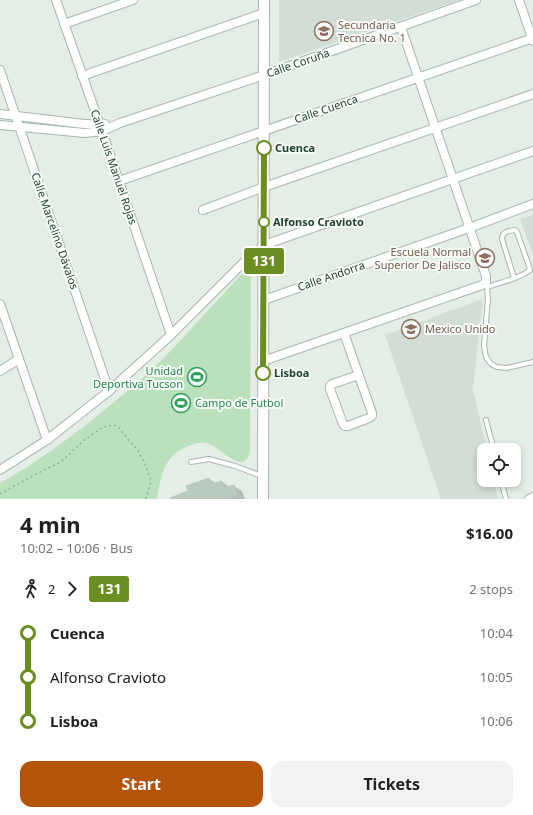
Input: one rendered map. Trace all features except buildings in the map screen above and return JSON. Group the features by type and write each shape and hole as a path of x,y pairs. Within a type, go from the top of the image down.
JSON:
{"street":[{"name":"Calle Luis Manuel Rojas","path":"56,0 171,335"},
{"path":"64,24 133,0"},
{"path":"263,499 264,0"},
{"name":"Calle Coruña","path":"101,128 264,75 476,0"},
{"path":"519,0 533,39"},
{"path":"82,76 264,13"},
{"path":"263,361 487,284 486,276 401,27"},
{"name":"Calle Cuenca","path":"119,181 418,77 533,39"},
{"name":"Calle Marcelino Dávalos","path":"0,70 109,392"},
{"path":"204,210 264,187 533,94"},
{"path":"0,114 84,124 101,128"},
{"path":"0,125 85,133 101,128"},
{"path":"0,470 47,440 109,392 171,335 264,244 533,151"},
{"name":"Calle Andorra","path":"264,300 533,204"},
{"path":"0,304 47,440"},
{"path":"344,333 359,375 372,412 372,416 370,418 345,426 330,386 359,375"},
{"path":"0,371 19,359"},
{"path":"257,499 262,481"},
{"path":"262,481 266,499"},
{"path":"529,499 533,497"}],"lane":[{"path":"514,278 502,239 504,233 511,230 515,230 517,232 530,270 514,278 487,284 488,299 484,346 486,357 491,364 497,367 507,368 533,362"},
{"path":"486,420 492,443"},
{"path":"191,462 210,459 235,466 262,481"},
{"path":"503,487 506,499"}],"path":[{"path":"0,494 61,462 83,442 103,427 114,425 118,427 138,451 146,466 151,480 146,499"}],"shaded area":[{"name":"Secundaria Tecnica No. 1","path":"279,0 459,0 279,62"},
{"path":"533,215 533,255 520,219"},
{"path":"483,299 473,389 485,443 477,443 477,487 495,487 498,499 441,499 385,335"}],"green space":[{"name":"Unidad Deportiva Tucson","path":"251,264 250,449 248,458 244,462 238,462 232,459 212,445 200,443 182,449 175,453 169,460 163,472 157,499 0,499 0,483 40,459 65,441 140,380 162,360"}],"bus line":[{"name":"131","path":"263,373 264,148"}],"place":[{"name":"Secundaria Tecnica No. 1","path":"324,31"},
{"name":"Cuenca","path":"264,148"},
{"name":"Alfonso Cravioto","path":"264,222"},
{"name":"Escuela Normal Superior De Jalisco","path":"485,258"},
{"name":"Mexico Unido","path":"411,329"},
{"name":"Lisboa","path":"263,373"},
{"name":"Unidad Deportiva Tucson","path":"197,377"},
{"name":"Campo de Futbol","path":"181,403"}]}
